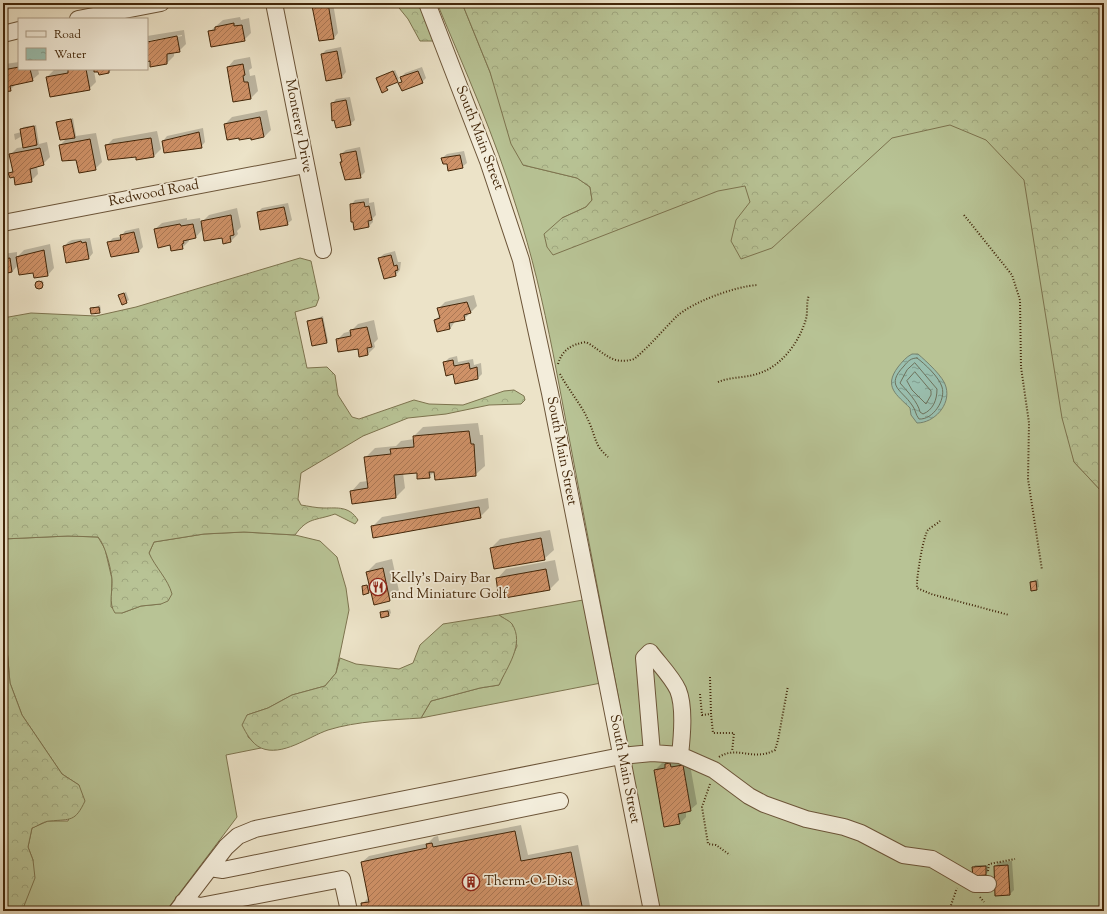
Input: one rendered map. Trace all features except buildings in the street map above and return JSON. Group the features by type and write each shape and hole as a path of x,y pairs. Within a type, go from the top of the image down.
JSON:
{"street":[{"path":"83,18 160,3"},
{"name":"Monterey Drive","path":"274,3 323,250"},
{"name":"South Main Street","path":"427,3 488,161 521,260 556,424 652,911"},
{"path":"3,34 18,30"},
{"name":"Redwood Road","path":"3,223 305,165"},
{"path":"652,753 644,658 650,652 678,690 682,736 680,755"},
{"path":"180,907 226,847 238,836 255,829 621,756 652,753 680,755 714,770 750,796 764,804 806,819 844,826 861,833 903,855 932,859 975,884 988,880"},
{"path":"210,868 223,870 560,801"},
{"path":"180,907 200,906 342,879 349,911"}],"path":[{"path":"964,215 1012,275 1020,300 1021,367 1029,424 1028,479 1042,570"},
{"path":"608,457 600,450 594,440 590,423 560,374 558,363 565,350 579,343 586,342 597,350 618,361 625,362 634,359 683,312 726,292 742,287 758,285"},
{"path":"718,382 725,379 760,373 784,357 796,342 806,320 808,295"},
{"path":"940,521 928,530 925,536 917,573 917,588 932,594 1009,615"},
{"path":"710,677 713,733 734,734 732,752"},
{"path":"716,761 719,756 732,752 766,755 775,750 788,686"},
{"path":"700,694 702,715 711,714"},
{"path":"712,780 702,807 708,844 716,845 730,855"},
{"path":"988,880 989,864 1015,859"},
{"path":"950,911 959,882"}],"green space":[{"path":"395,3 421,3 437,41 420,41 408,19"},
{"path":"437,3 462,3 490,72 523,165 577,178 590,187 592,200 586,207 562,218 932,93 1018,137 1074,462 1104,494 1104,911 659,911 553,353 537,279 522,224 499,155"},
{"path":"462,3 1104,3 1104,494 1074,462 1062,418 1024,180 986,140 950,125 892,138 772,248 741,259 731,241 736,220 750,202 745,186 718,191 553,255 547,247 544,234 562,218 586,207 592,200 590,187 577,178 523,165 511,144 490,72"},
{"path":"300,258 311,261 319,298 316,306 295,312 307,368 327,367 335,375 338,395 352,417 359,419 414,400 429,404 463,405 504,391 514,390 524,396 525,400 521,404 489,405 446,414 408,418 363,436 301,473 298,499 301,505 347,510 355,515 358,520 355,524 335,514 308,522 295,535 244,532 204,534 154,542 149,553 168,583 172,594 168,601 161,604 141,606 122,613 115,613 111,601 112,579 110,569 101,540 98,537 68,536 3,539 3,318 31,313 96,316 136,307"},
{"path":"244,532 295,535 320,541 337,557 346,588 349,610 336,673 325,686 292,695 268,708 247,715 248,737 261,748 226,755 237,817 166,911 22,911 33,860 28,847 32,828 48,821 68,821 79,785 62,774 22,715 10,683 3,603 3,539 68,536 98,537 105,549 112,579 111,607 122,613 141,606 161,604 149,553 154,542 204,534"},
{"path":"583,600 601,683 421,718 431,701 480,688 499,685 517,646 512,624 499,615"},
{"path":"3,603 10,683 22,715 62,774 79,785 85,801 78,813 72,818 48,821 32,828 28,847 33,860 35,878 22,911 3,911"},
{"path":"499,615 512,624 516,632 517,639 516,647 510,663 499,685 480,688 431,701 421,718 374,721 339,727 320,733 295,745 278,750 261,748 255,744 242,725 247,715 268,708 292,695 325,686 336,673 340,658 356,664 399,669 413,663 420,645 443,624"}],"water":[{"path":"912,354 918,354 938,374 945,383 947,394 944,406 940,412 929,420 917,423 911,415 910,408 897,395 892,385 894,374 898,367"}],"place":[{"name":"Kelly's Dairy Bar and Miniature Golf","path":"378,587"},
{"name":"Therm-O-Disc","path":"471,882"}]}
